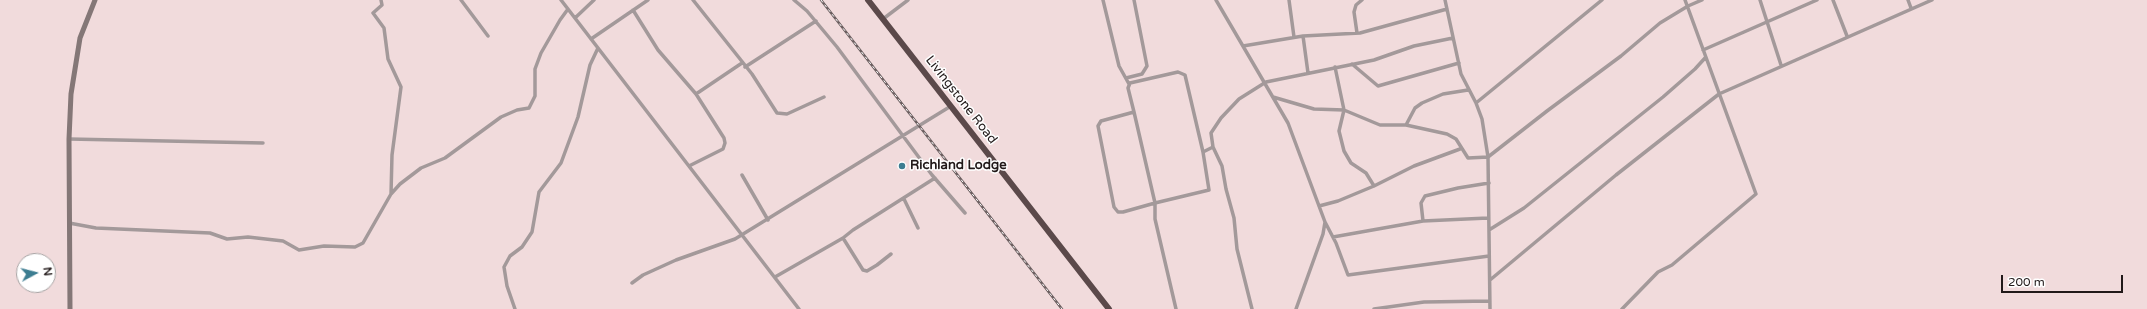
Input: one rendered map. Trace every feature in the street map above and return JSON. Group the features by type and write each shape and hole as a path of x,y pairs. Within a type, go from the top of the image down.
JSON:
{"highway":[{"name":"Livingstone Road","path":"868,0 1109,309"}],"street":[{"path":"70,309 69,139 75,62 80,38 95,0"},
{"path":"381,0 382,5 373,13 384,28 388,59 401,87 392,155 391,194"},
{"path":"461,0 488,36"},
{"path":"561,0 799,309"},
{"path":"575,18 586,5 594,0"},
{"path":"591,39 648,0"},
{"path":"693,0 746,67 780,115 787,114 824,97"},
{"path":"794,0 816,21 935,178 965,213"},
{"path":"883,19 908,0"},
{"path":"1102,0 1119,66 1129,84 1128,88 1155,203 1155,219 1176,309"},
{"path":"1126,78 1142,74 1147,66 1134,0"},
{"path":"1216,0 1266,82 1295,139 1325,222 1333,237 1348,275 1489,256"},
{"path":"1290,0 1294,37"},
{"path":"1357,33 1354,12 1356,5 1362,0"},
{"path":"1445,0 1458,63 1468,90 1476,103 1482,119 1488,157 1490,309"},
{"path":"1476,103 1602,0"},
{"path":"1622,309 1658,272 1672,265 1756,194 1705,58 1686,0"},
{"path":"1273,97 1314,109 1344,110 1380,125 1406,125 1447,134 1456,139 1460,148 1470,159 1488,157 1547,110 1621,56 1660,23 1688,6 1702,0"},
{"path":"1760,0 1782,65"},
{"path":"1703,50 1817,0"},
{"path":"1834,0 1847,36"},
{"path":"1908,0 1911,8"},
{"path":"1490,280 1611,179 1718,94 1847,36 1932,0"},
{"path":"1243,46 1294,37 1357,33 1373,30 1447,9"},
{"path":"69,223 96,228 210,233 227,239 248,237 283,241 299,250 324,246 355,247 363,243 369,236 391,194 400,184 420,168 445,158 475,138 501,117 529,108 535,96 535,69 541,53 560,20 568,10"},
{"path":"633,10 658,50 696,94 723,134 725,143 719,151 689,166"},
{"path":"746,67 816,21"},
{"path":"1303,36 1308,73"},
{"path":"1252,309 1237,249 1234,218 1226,189 1222,166 1214,147 1211,133 1214,126 1239,99 1256,90 1266,82 1374,60 1427,43 1453,38"},
{"path":"515,309 507,286 504,267 510,256 522,246 532,232 539,192 563,158 582,107 590,65 598,48"},
{"path":"1489,230 1524,208 1663,96 1695,69 1705,58"},
{"path":"696,94 742,62"},
{"path":"1352,64 1372,83 1381,86 1458,63"},
{"path":"1335,67 1344,110 1339,131 1344,152 1351,163 1366,173 1374,186"},
{"path":"1129,84 1178,72 1184,74 1203,152 1209,190 1120,212 1116,211 1098,126 1101,121 1134,112"},
{"path":"1406,125 1415,108 1422,103 1443,94 1468,90"},
{"path":"632,282 642,275 742,235 951,106"},
{"path":"69,139 263,143"},
{"path":"1203,152 1214,147"},
{"path":"1319,206 1338,201 1374,186 1403,170 1460,148"},
{"path":"742,175 768,220"},
{"path":"775,277 844,238 853,230 935,178"},
{"path":"1423,221 1421,203 1425,196 1458,188 1489,183"},
{"path":"904,199 918,228"},
{"path":"1333,237 1423,221 1488,218"},
{"path":"1296,309 1323,234 1325,222"},
{"path":"844,238 863,270 867,271 877,266 891,254"},
{"path":"1374,309 1424,302 1490,301"}],"railway":[{"path":"821,0 1062,309"}],"place":[{"name":"Richland Lodge","path":"902,166"}]}
